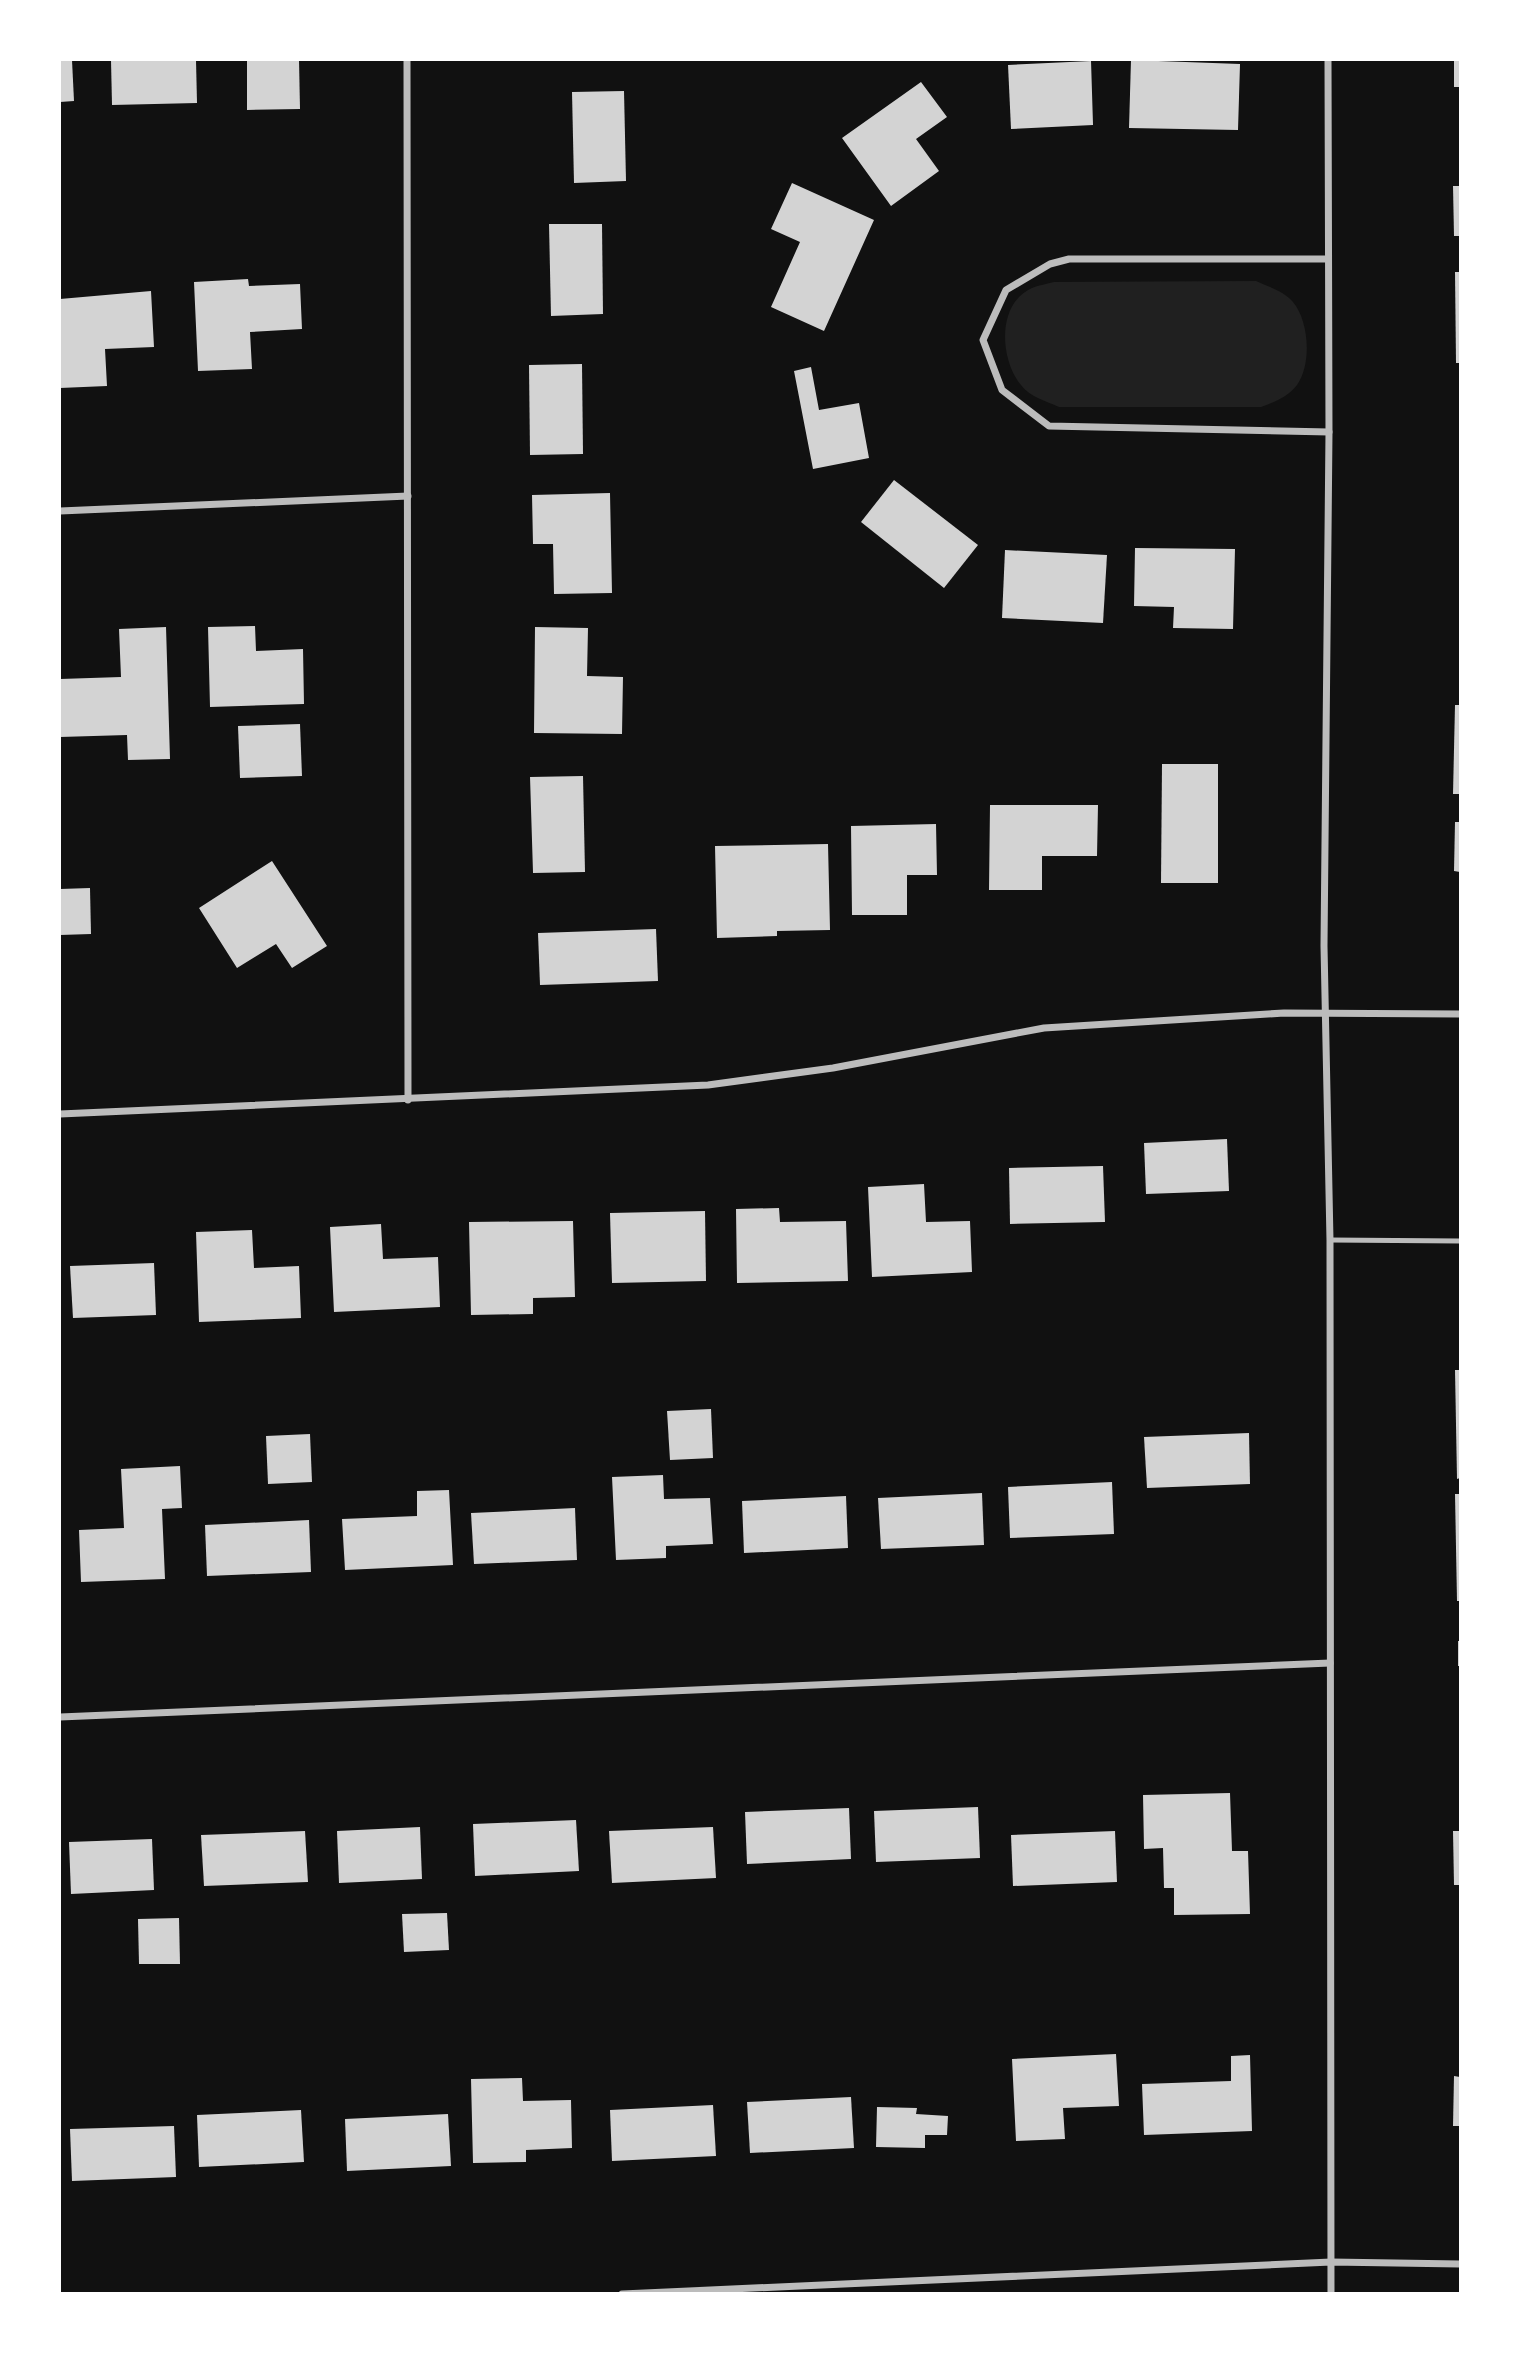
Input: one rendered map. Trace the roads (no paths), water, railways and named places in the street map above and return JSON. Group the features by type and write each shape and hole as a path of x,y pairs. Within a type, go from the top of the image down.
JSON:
{"street":[{"path":"407,60 408,1100"},
{"path":"1328,60 1326,1014 1330,1240 1331,2294"},
{"path":"1328,258 1069,258 1050,264 1006,290 984,340 1003,390 1049,426 1329,432"},
{"path":"60,511 408,496"},
{"path":"60,1114 708,1085 833,1068 1044,1028 1284,1013 1461,1014"},
{"path":"60,1717 1330,1662"},
{"path":"622,2294 1331,2262 1461,2264"}],"lane":[{"path":"1330,1240 1461,1241"}]}
